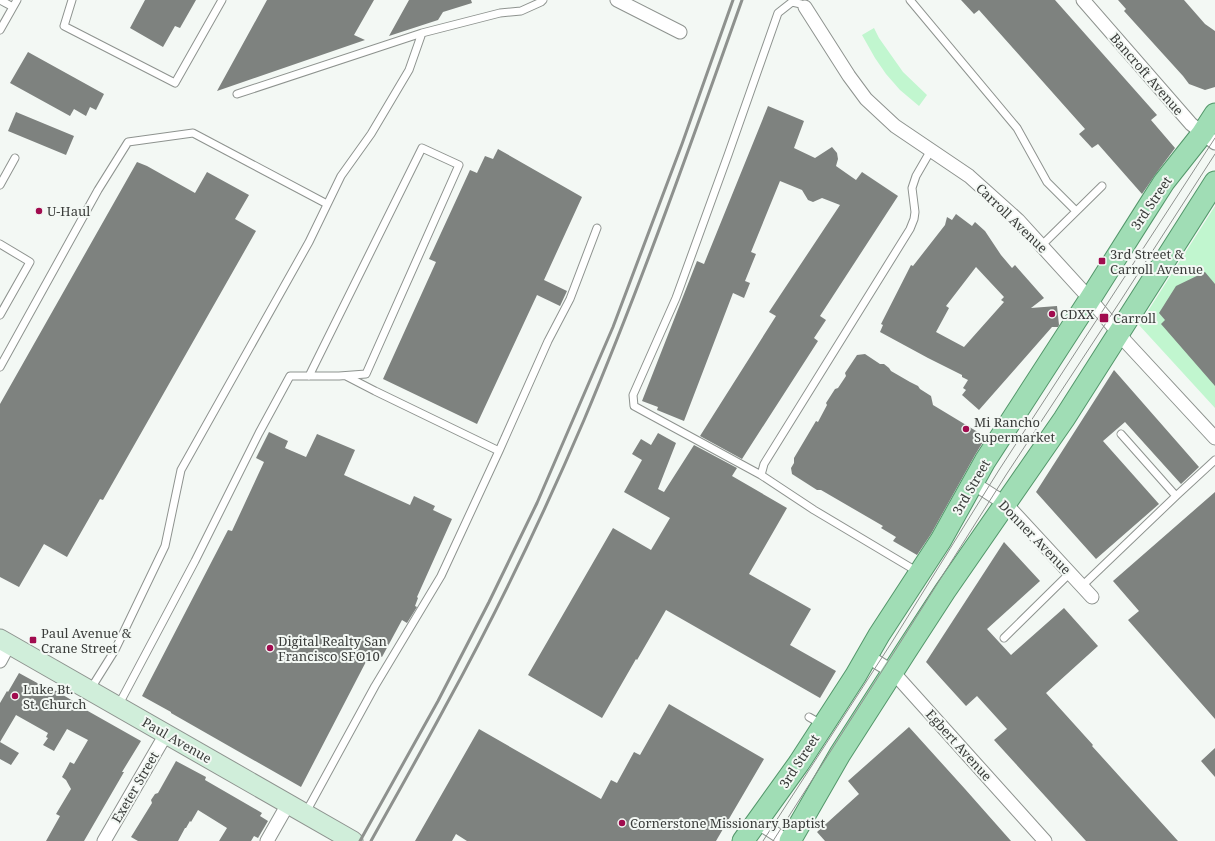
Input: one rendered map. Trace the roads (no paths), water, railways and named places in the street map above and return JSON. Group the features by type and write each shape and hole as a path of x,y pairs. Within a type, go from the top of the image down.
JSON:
{"main road":[{"name":"3rd Street","path":"743,841 799,764 816,721 856,675 880,634 941,540 989,455 1164,182 1208,138 1215,114"},
{"path":"788,841 840,754 945,591 1064,419 1215,182"},
{"name":"Paul Avenue","path":"5,642 353,841"}],"street":[{"name":"Bancroft Avenue","path":"1083,0 1192,124 1208,138"},
{"path":"623,1 680,32"},
{"name":"Carroll Avenue","path":"805,7 866,100 895,126 969,176 1018,220 1090,299 1118,333 1215,438"},
{"name":"Donner Avenue","path":"973,483 1006,504 1092,597"},
{"path":"0,661 5,642"},
{"name":"Egbert Avenue","path":"867,656 893,672 1045,841"},
{"name":"Exeter Street","path":"104,841 166,734"},
{"path":"267,841 288,804"},
{"path":"757,822 788,841"}],"lane":[{"path":"0,0 13,8"},
{"path":"0,30 17,0"},
{"path":"72,0 64,26 175,83 222,0"},
{"path":"237,94 422,33 500,13 521,11 543,0"},
{"path":"910,0 1018,128 1047,182 1076,211"},
{"path":"805,7 801,4 792,2 778,13 726,163 676,298 633,395 634,406 761,475 814,510 920,573"},
{"path":"90,690 115,650 165,546 181,470 309,242 341,176 371,134 409,70 422,33"},
{"path":"0,367 98,190 128,142 193,133 327,204"},
{"path":"118,706 195,561 259,433 290,376 309,376 346,376 366,374 459,165 422,148 309,376"},
{"path":"761,475 764,464 910,230 915,212 912,188 916,176 931,150"},
{"path":"0,185 15,158"},
{"path":"1042,245 1102,186"},
{"path":"305,814 375,686 442,576 548,341 570,299 597,228"},
{"path":"0,244 30,262 0,315"},
{"path":"346,376 499,451"},
{"path":"1121,434 1176,496"},
{"path":"1082,586 1215,460"},
{"path":"1004,638 1070,573"}],"tram line":[{"path":"763,841 892,642 999,470 1215,138"},
{"path":"773,841 1006,475 1215,154"}],"railway":[{"path":"360,841 438,701 489,602 537,503 613,327 682,144 733,0"},
{"path":"371,841 427,741 482,637 518,565 568,457 646,264 742,0"}],"place":[{"name":"U-Haul","path":"39,211"},
{"name":"3rd Street & Carroll Avenue","path":"1102,261"},
{"name":"CDXX","path":"1052,314"},
{"name":"Carroll","path":"1104,318"},
{"name":"Mi Rancho Supermarket","path":"966,429"},
{"name":"Paul Avenue & Crane Street","path":"33,640"},
{"name":"Digital Realty San Francisco SFO10","path":"270,648"},
{"name":"Luke Bt. St. Church","path":"15,696"},
{"name":"Cornerstone Missionary Baptist","path":"622,823"}]}
